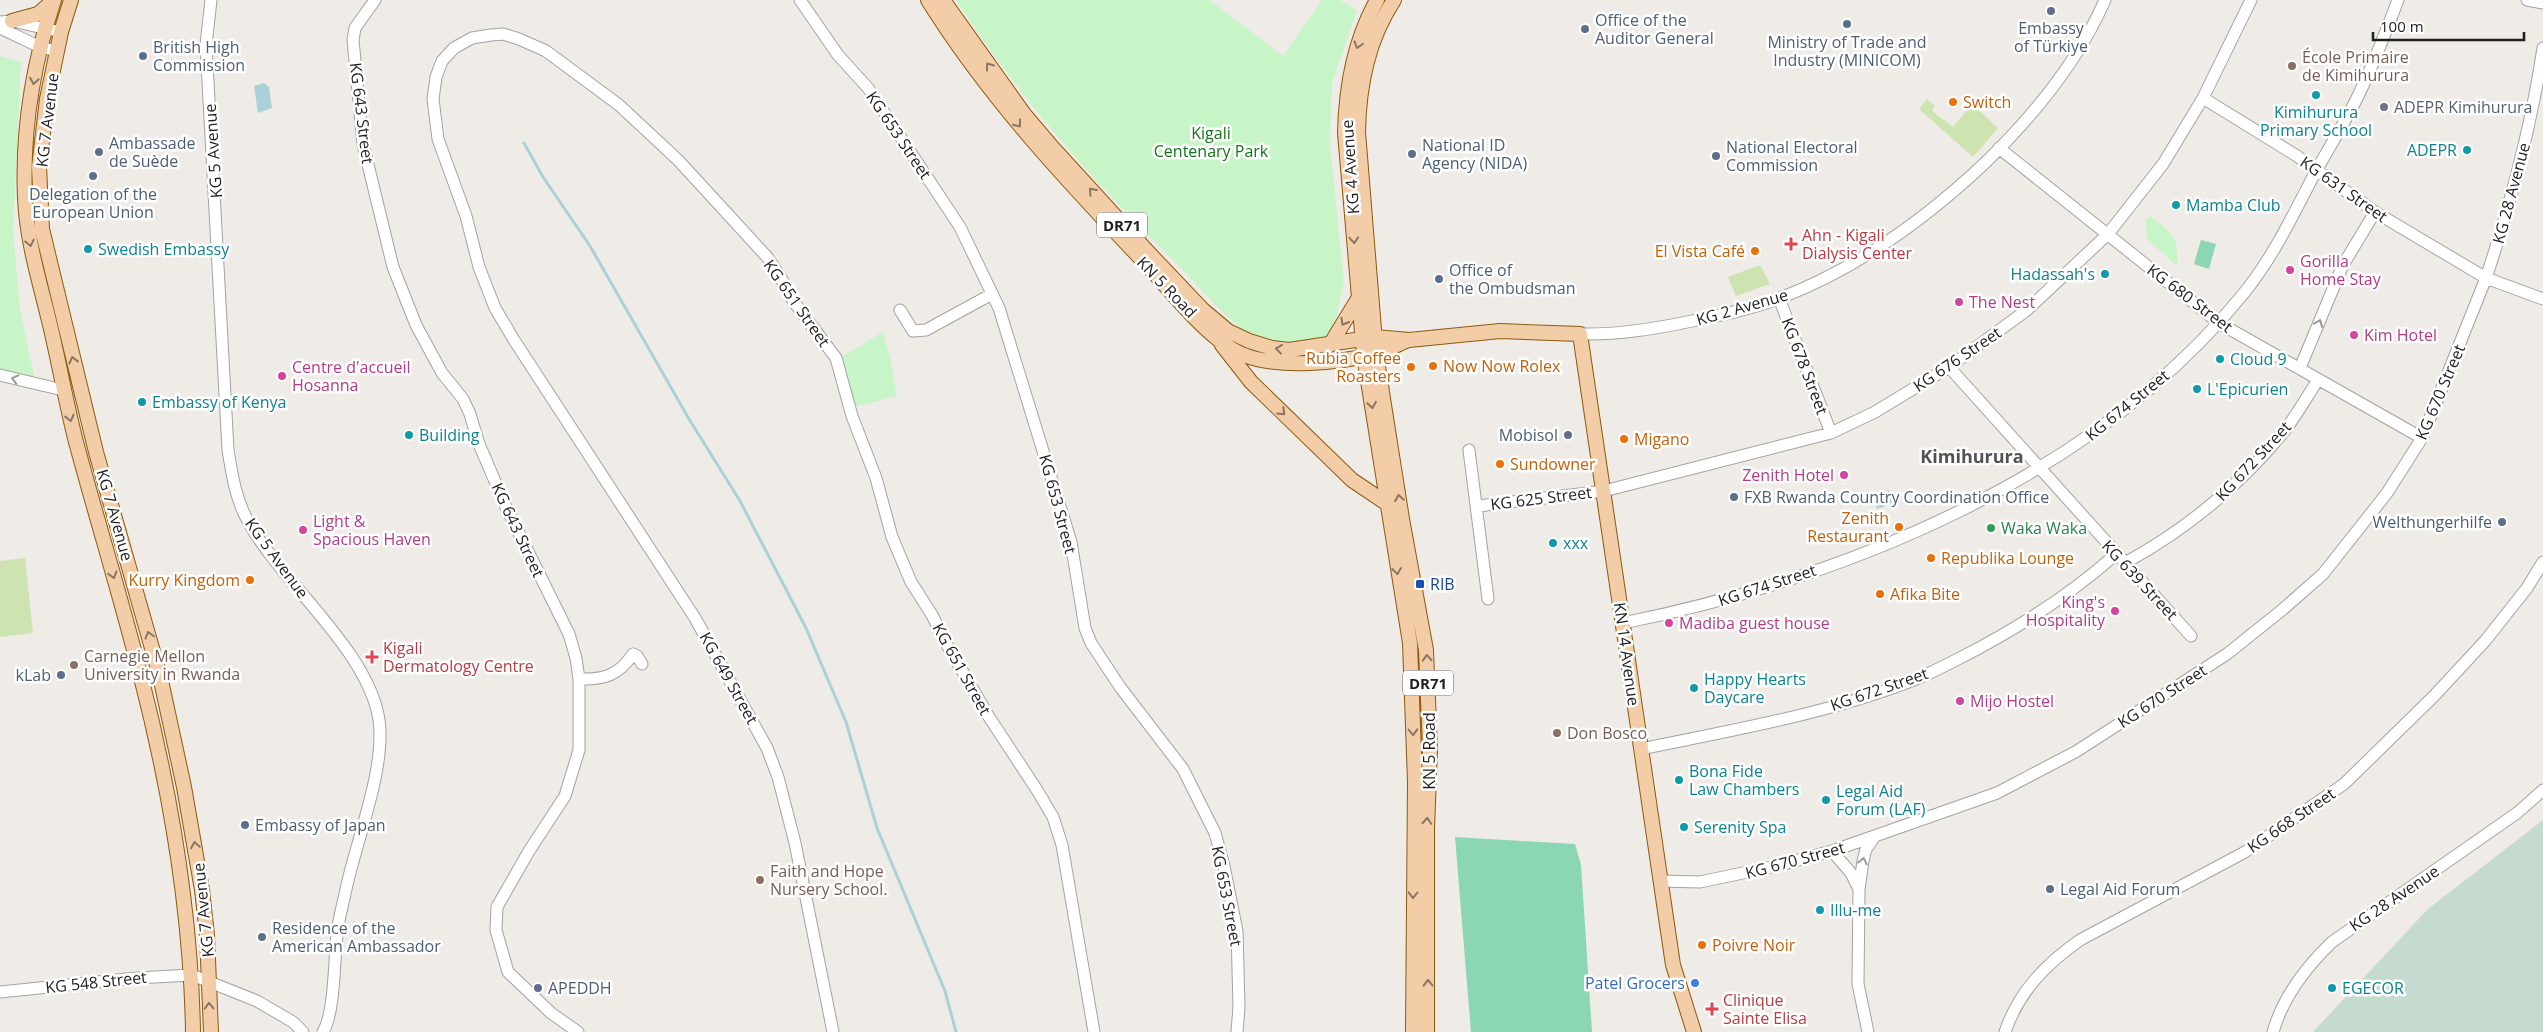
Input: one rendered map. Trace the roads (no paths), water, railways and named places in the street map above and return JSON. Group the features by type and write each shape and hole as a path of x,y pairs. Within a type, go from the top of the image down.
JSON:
{"main road":[{"path":"4,24 38,14 54,0"},
{"name":"KG 7 Avenue","path":"54,0 40,47 27,118 25,199 28,234 63,390 141,676 168,789 179,854 192,975 193,1032"},
{"name":"KG 7 Avenue","path":"71,0 61,32 47,99 40,168 42,229 96,452 160,676 194,839 202,890 211,1032"},
{"name":"KN 5 Road","path":"928,0 969,61 1024,132 1102,220 1216,336 1244,355 1279,362 1297,363 1370,355 1409,340"},
{"name":"KN 5 Road","path":"942,0 1024,114 1118,221 1203,310 1228,331 1249,341 1272,348 1289,350 1369,338 1389,505 1410,643 1415,782 1413,1032"},
{"name":"KG 4 Avenue","path":"1369,338 1359,211 1345,133 1346,101 1351,69 1361,33 1378,0"},
{"name":"KG 4 Avenue","path":"1369,338 1358,299 1358,106 1363,75 1371,46 1378,26 1394,0"},
{"path":"1330,344 1358,299"},
{"name":"KG 2 Avenue","path":"1369,338 1409,340 1500,331 1580,334"},
{"name":"KN 14 Avenue","path":"1580,334 1673,965 1694,1032"},
{"path":"1216,336 1232,360 1258,388 1352,480 1389,505"},
{"name":"KN 5 Road","path":"1370,355 1426,650 1430,749 1427,829 1427,1032"}],"street":[{"name":"KG 5 Avenue","path":"211,0 206,45 213,144 228,450 237,492 248,522 325,622 366,681 375,702 379,721 378,768 348,877 337,934 331,999 323,1032"},
{"name":"KG 643 Street","path":"375,0 355,28 353,40 363,144 393,267 416,324 442,373 463,399 470,414 479,444 506,507 568,634 579,679 579,750 565,796 529,851 497,907 496,930 508,972 551,1013 578,1032"},
{"name":"KG 653 Street","path":"800,0 838,54 868,88 960,227 999,308 1071,542 1085,628 1091,643 1120,687 1183,769 1215,833 1224,866 1237,931 1239,998 1237,1032"},
{"name":"KG 2 Avenue","path":"1580,334 1608,334 1650,330 1710,318 1779,298 1831,275 1880,248 1951,195 2000,148 2050,93 2075,56 2105,0"},
{"name":"KG 676 Street","path":"1604,491 1831,433 1875,412 1949,367 2027,310 2108,234 2163,164 2203,98 2250,0"},
{"name":"KG 674 Street","path":"1623,623 1690,610 1754,592 1919,531 2038,468 2096,432 2132,405 2219,323 2264,267 2356,101 2398,0"},
{"path":"2527,0 2543,4"},
{"path":"4,24 45,28 61,32"},
{"path":"4,24 40,47 57,51"},
{"name":"KG 651 Street","path":"530,364 495,308 486,287 466,216 438,139 435,116 433,99 436,77 442,61 454,48 472,38 490,35 503,34 546,51 619,105 678,160 768,258 794,302 836,358 852,416 876,478 892,537 911,582 932,615 989,717 1053,817 1062,845 1094,1032"},
{"name":"KG 28 Avenue","path":"2486,278 2514,188 2530,123 2543,48"},
{"name":"KG 631 Street","path":"2203,98 2317,170 2375,212 2486,278"},
{"name":"KG 680 Street","path":"2000,148 2219,323 2422,438"},
{"path":"2300,368 2343,265 2375,212"},
{"path":"2486,278 2543,299"},
{"name":"KG 670 Street","path":"1660,881 1714,880 1832,851 1997,793 2077,751 2227,654 2323,574 2387,493 2422,438 2486,278"},
{"path":"900,310 914,331 926,330 992,294"},
{"name":"KG 678 Street","path":"1779,298 1831,433"},
{"name":"KG 649 Street","path":"530,364 695,618 767,748 778,777 795,843 833,1032"},
{"name":"KG 639 Street","path":"1949,367 2191,636"},
{"path":"0,375 63,390"},
{"name":"KG 672 Street","path":"2125,563 2178,531 2223,496 2282,434 2318,380"},
{"path":"1469,450 1478,506 1488,599"},
{"name":"KG 625 Street","path":"1478,506 1604,491"},
{"name":"KG 672 Street","path":"1642,749 1752,726 1832,706 1915,680 2013,630 2077,587 2116,554"},
{"name":"KG 668 Street","path":"2005,1032 2021,997 2046,967 2061,953 2080,940 2245,852 2344,784 2434,696 2485,641 2527,588 2543,562"},
{"path":"579,679 598,680 613,675 625,665 632,654 637,656 642,664"},
{"name":"KG 28 Avenue","path":"2273,1032 2290,993 2316,958 2332,942 2517,813 2543,790"},
{"path":"1868,1032 1858,984 1860,889 1866,849 1875,836"},
{"path":"1832,851 1851,873 1860,889"},
{"name":"KG 548 Street","path":"0,992 136,978 192,975 209,980 266,1005 293,1022 303,1032"}],"water":[{"path":"264,83 269,87 272,108 258,113 254,86"},
{"path":"1889,490 1894,503 1877,509 1873,496"}],"waterway":[{"path":"524,143 543,177 590,246 689,419 740,501 806,628 846,722 877,828 945,991 956,1032"}],"place":[{"name":"Embassy of Türkiye","path":"2051,11"},
{"name":"Ministry of Trade and Industry (MINICOM)","path":"1847,24"},
{"name":"Office of the Auditor General","path":"1585,29"},
{"name":"British High Commission","path":"143,56"},
{"name":"École Primaire de Kimihurura","path":"2292,66"},
{"name":"Kimihurura Primary School","path":"2316,95"},
{"name":"Switch","path":"1953,102"},
{"name":"ADEPR Kimihurura","path":"2384,107"},
{"name":"ADEPR","path":"2467,150"},
{"name":"Ambassade de Suède","path":"99,152"},
{"name":"National ID Agency (NIDA)","path":"1412,154"},
{"name":"National Electoral Commission","path":"1716,156"},
{"name":"Delegation of the European Union","path":"93,176"},
{"name":"Mamba Club","path":"2176,205"},
{"name":"Ahn - Kigali Dialysis Center","path":"1791,244"},
{"name":"Swedish Embassy","path":"88,249"},
{"name":"El Vista Café","path":"1755,251"},
{"name":"Gorilla Home Stay","path":"2290,270"},
{"name":"Hadassah's","path":"2105,274"},
{"name":"Office of the Ombudsman","path":"1439,279"},
{"name":"The Nest","path":"1959,302"},
{"name":"Kim Hotel","path":"2354,335"},
{"name":"Cloud 9","path":"2220,359"},
{"name":"Now Now Rolex","path":"1433,366"},
{"name":"Rubia Coffee Roasters","path":"1411,367"},
{"name":"Centre d'accueil Hosanna","path":"282,376"},
{"name":"L'Epicurien","path":"2197,389"},
{"name":"Embassy of Kenya","path":"142,402"},
{"name":"Building","path":"409,435"},
{"name":"Mobisol","path":"1568,435"},
{"name":"Migano","path":"1624,439"},
{"name":"Sundowner","path":"1500,464"},
{"name":"Zenith Hotel","path":"1844,475"},
{"name":"FXB Rwanda Country Coordination Office","path":"1734,497"},
{"name":"Welthungerhilfe","path":"2502,522"},
{"name":"Zenith Restaurant","path":"1899,527"},
{"name":"Waka Waka","path":"1991,528"},
{"name":"Light & Spacious Haven","path":"303,530"},
{"name":"xxx","path":"1553,543"},
{"name":"Republika Lounge","path":"1931,558"},
{"name":"Kurry Kingdom","path":"250,580"},
{"name":"RIB","path":"1420,584"},
{"name":"Afika Bite","path":"1880,594"},
{"name":"King's Hospitality","path":"2115,611"},
{"name":"Madiba guest house","path":"1669,623"},
{"name":"Kigali Dermatology Centre","path":"372,657"},
{"name":"Carnegie Mellon University in Rwanda","path":"74,665"},
{"name":"kLab","path":"61,675"},
{"name":"Happy Hearts Daycare","path":"1694,688"},
{"name":"Mijo Hostel","path":"1960,701"},
{"name":"Don Bosco","path":"1557,733"},
{"name":"Bona Fide Law Chambers","path":"1679,780"},
{"name":"Legal Aid Forum (LAF)","path":"1826,800"},
{"name":"Embassy of Japan","path":"245,825"},
{"name":"Serenity Spa","path":"1684,827"},
{"name":"Faith and Hope Nursery School.","path":"760,880"},
{"name":"Legal Aid Forum","path":"2050,889"},
{"name":"Illu-me","path":"1820,910"},
{"name":"Residence of the American Ambassador","path":"262,937"},
{"name":"Poivre Noir","path":"1702,945"},
{"name":"Patel Grocers","path":"1695,983"},
{"name":"APEDDH","path":"538,988"},
{"name":"EGECOR","path":"2332,988"},
{"name":"Clinique Sainte Elisa","path":"1712,1009"}],"district":[{"name":"Kimihurura","path":"1972,456"}],"park label":[{"name":"Kigali Centenary Park","path":"1211,142"}]}
